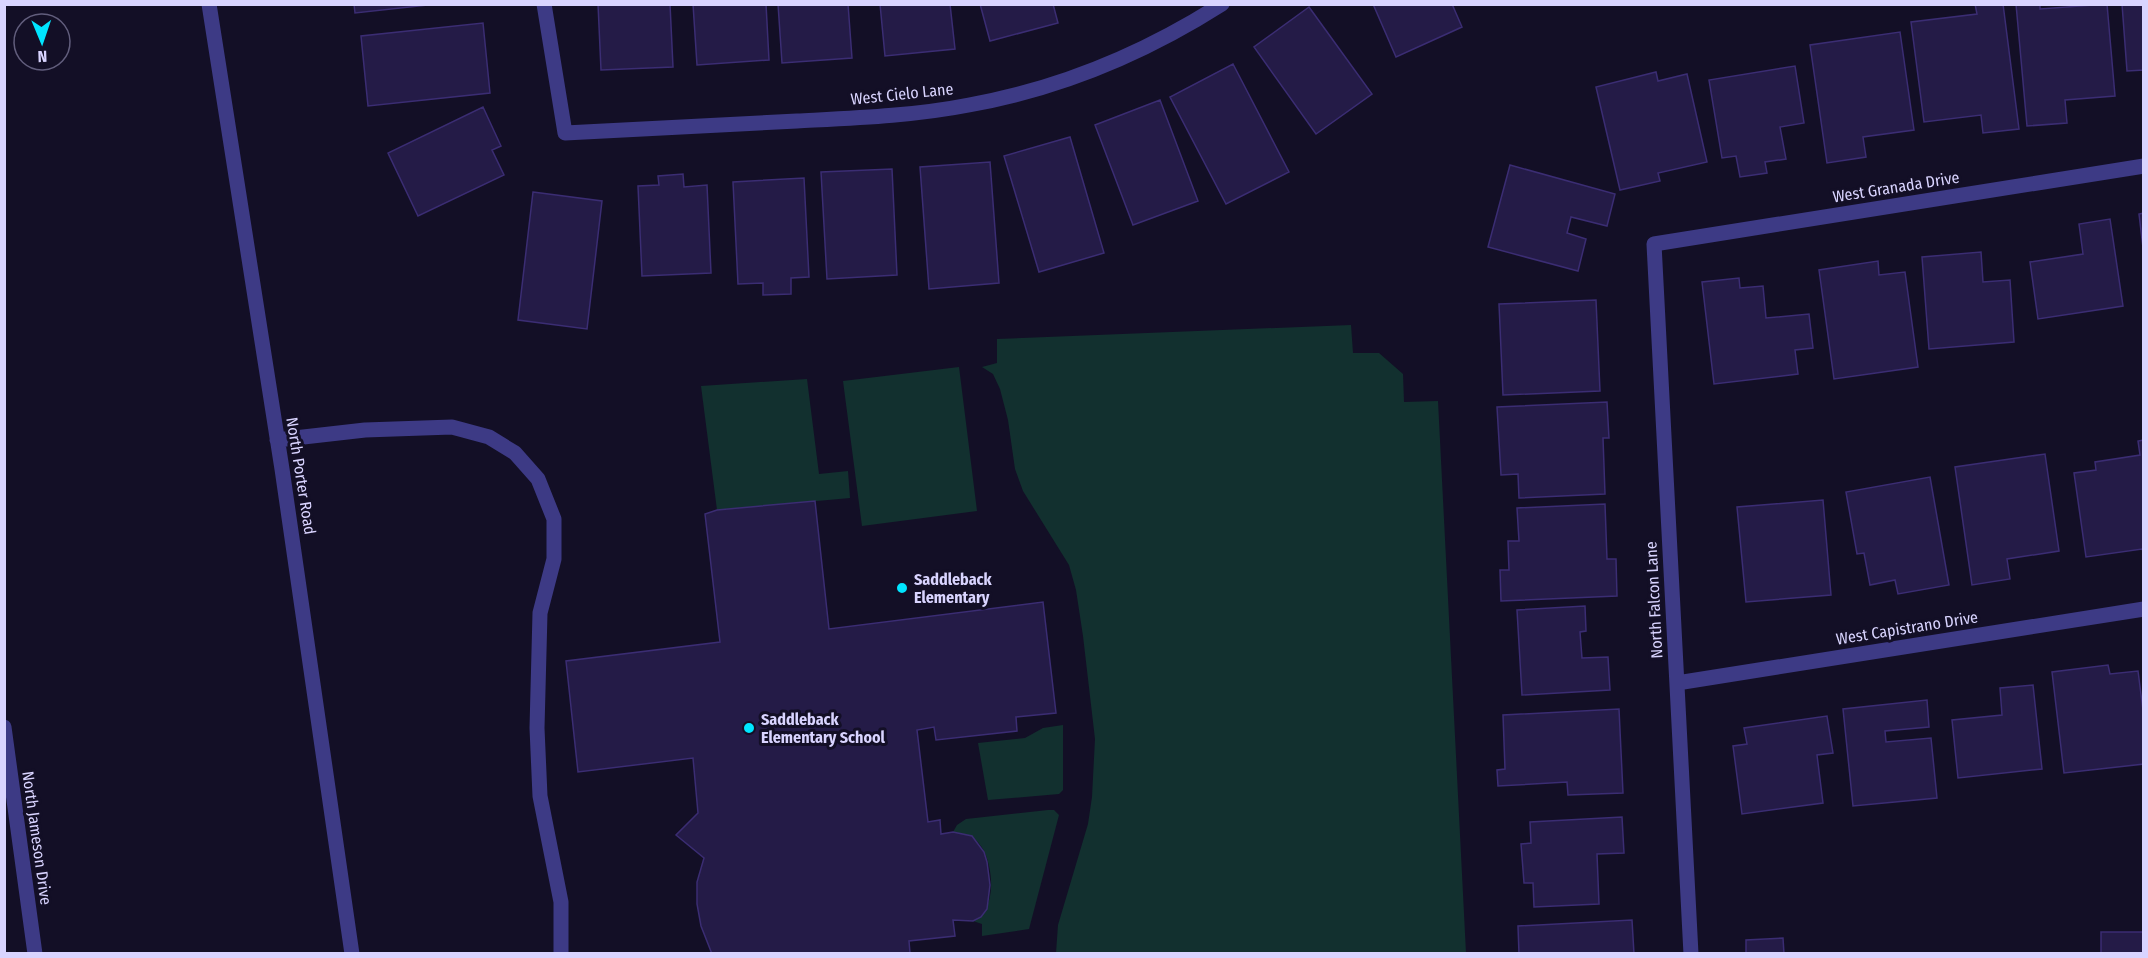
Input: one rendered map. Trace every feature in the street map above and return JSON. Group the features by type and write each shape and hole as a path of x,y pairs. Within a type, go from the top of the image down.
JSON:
{"street":[{"name":"North Porter Road","path":"209,4 277,440 352,954"},
{"name":"West Cielo Lane","path":"544,4 565,133 896,115 970,105 1042,87 1111,63 1182,30 1222,4"},
{"name":"West Granada Drive","path":"1654,244 2144,166"},
{"name":"North Falcon Lane","path":"1654,244 1691,954"},
{"path":"277,440 365,429 452,427 489,437 515,453 538,479 554,519 554,559 540,612 537,728 540,796 561,902 561,954"},
{"name":"West Capistrano Drive","path":"1677,682 2144,609"},
{"name":"North Jameson Drive","path":"4,727 35,954"}],"green space":[{"path":"1351,325 1353,353 1379,353 1403,374 1404,402 1438,401 1466,953 1056,953 1058,925 1088,824 1092,797 1095,739 1083,636 1076,590 1069,565 1023,491 1015,469 1008,420 1000,389 993,374 982,367 997,363 997,339"},
{"path":"959,367 977,511 862,526 843,381"},
{"path":"807,379 819,474 848,471 850,498 717,510 701,386"},
{"path":"1063,725 1063,790 1059,794 988,800 978,743 1025,738 1043,728"},
{"path":"1054,810 1059,815 1029,929 982,936 982,924 973,921 980,916 989,900 990,869 984,851 972,836 953,832 957,825 966,819"}],"building":[{"path":"354,4 437,4 355,13"},
{"path":"598,4 670,4 673,67 601,70"},
{"path":"693,4 766,4 769,60 697,65"},
{"path":"778,4 848,4 852,58 782,63"},
{"path":"880,4 950,4 955,49 885,56"},
{"path":"980,4 1053,4 1058,23 990,41"},
{"path":"1373,4 1452,4 1462,27 1396,57"},
{"path":"1975,4 2003,4 2019,129 1983,133 1981,115 1924,122 1911,22 1977,14"},
{"path":"2016,4 2040,4 2040,9 2107,4 2115,96 2065,100 2067,123 2027,126"},
{"path":"2122,4 2144,4 2144,70 2127,71"},
{"path":"1309,7 1372,94 1316,134 1254,47"},
{"path":"483,23 490,93 368,106 361,36"},
{"path":"1900,32 1914,130 1863,137 1866,157 1827,163 1810,45"},
{"path":"1233,64 1289,172 1226,204 1170,97"},
{"path":"1795,66 1804,123 1780,127 1786,159 1765,162 1767,173 1740,177 1736,156 1722,158 1709,80"},
{"path":"1656,72 1658,81 1687,74 1707,162 1658,173 1660,181 1620,190 1596,87"},
{"path":"1160,100 1198,201 1133,225 1095,125"},
{"path":"483,107 501,146 492,150 504,175 418,216 388,153"},
{"path":"1070,137 1104,253 1039,272 1004,156"},
{"path":"990,162 999,283 929,289 920,167"},
{"path":"1510,165 1615,194 1607,226 1571,217 1567,233 1586,239 1578,271 1488,247"},
{"path":"892,169 897,275 827,279 821,172"},
{"path":"683,174 684,187 707,185 711,273 642,276 638,186 659,185 658,176"},
{"path":"804,178 809,277 791,278 791,294 763,295 763,283 738,284 733,182"},
{"path":"533,192 602,201 587,329 518,320"},
{"path":"2144,213 2144,256 2139,214"},
{"path":"2110,219 2123,306 2038,319 2030,262 2083,254 2079,224"},
{"path":"1981,252 1983,282 2010,280 2014,342 1929,349 1922,257"},
{"path":"1878,261 1879,275 1905,272 1918,367 1834,379 1819,270"},
{"path":"1739,278 1740,288 1763,286 1766,318 1809,314 1813,348 1795,350 1798,374 1714,384 1702,282"},
{"path":"1596,300 1600,391 1503,395 1499,304"},
{"path":"1607,402 1609,438 1603,438 1605,494 1519,498 1518,474 1501,475 1497,407"},
{"path":"2144,440 2144,553 2142,549 2086,557 2074,473 2096,470 2095,462 2140,455 2138,441"},
{"path":"2045,454 2059,551 2007,559 2010,579 1972,585 1955,467"},
{"path":"1930,477 1949,585 1898,594 1895,580 1870,585 1864,553 1857,554 1846,492"},
{"path":"1823,500 1831,595 1746,602 1737,507"},
{"name":"Saddleback Elementary School","path":"815,501 829,629 1043,602 1056,713 1016,717 1017,731 936,740 934,727 917,730 928,822 940,820 941,834 953,832 972,836 984,852 987,862 990,885 987,909 981,917 973,921 953,920 955,936 909,941 910,953 914,954 712,954 701,926 697,904 697,882 704,858 676,835 698,813 693,758 578,772 566,661 720,642 705,514 717,510"},
{"path":"1605,504 1607,559 1616,559 1617,596 1501,601 1500,570 1509,570 1508,541 1519,541 1517,508"},
{"path":"1585,606 1586,631 1580,632 1582,658 1608,657 1610,690 1522,695 1517,610"},
{"path":"2108,665 2110,674 2138,671 2144,718 2144,764 2064,773 2052,672"},
{"path":"2033,685 2042,769 1958,778 1952,720 2002,715 2000,688"},
{"path":"1927,700 1929,727 1885,731 1886,742 1931,738 1937,798 1853,806 1843,709"},
{"path":"1619,709 1623,793 1568,795 1567,782 1498,786 1497,770 1505,769 1503,715"},
{"path":"1827,716 1833,753 1817,755 1823,803 1742,814 1733,746 1747,744 1744,728"},
{"path":"1622,817 1624,853 1597,854 1599,904 1534,907 1533,883 1524,883 1521,844 1531,843 1530,822"},
{"path":"1632,920 1634,954 1519,954 1518,926"},
{"path":"2101,932 2144,932 2144,954 2101,954"},
{"path":"1783,938 1784,954 1746,954 1746,940"}],"place":[{"name":"Saddleback Elementary","path":"902,588"},
{"name":"Saddleback Elementary School","path":"749,728"}]}
